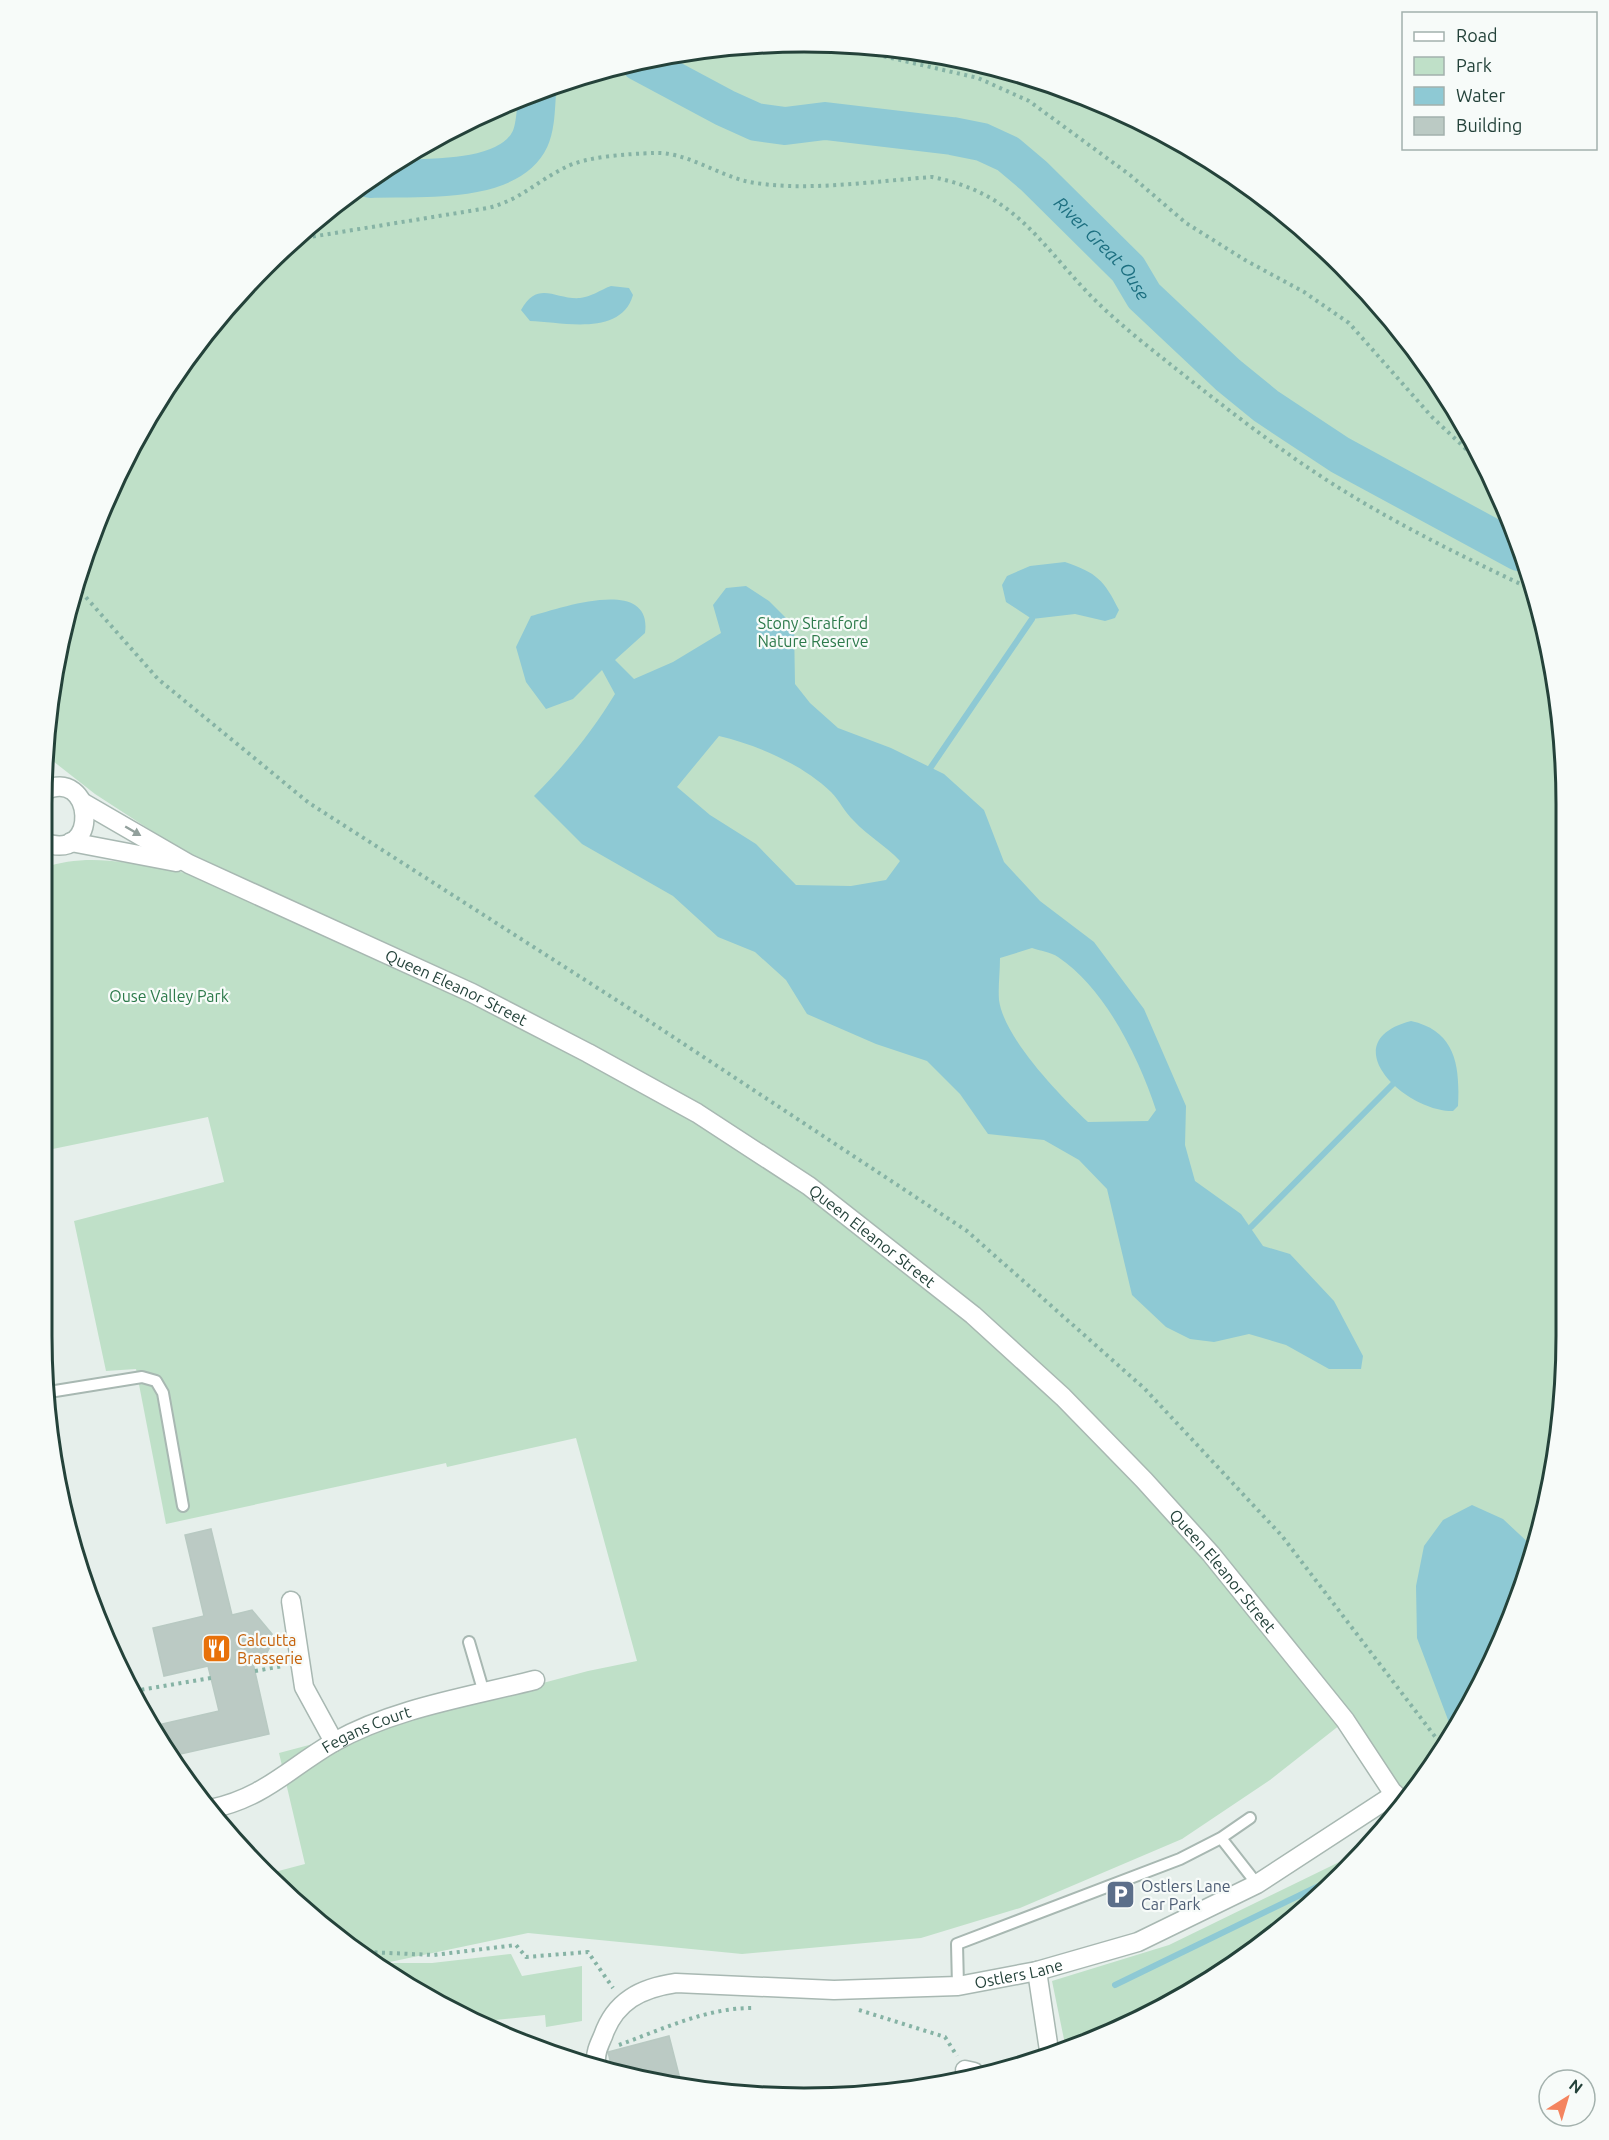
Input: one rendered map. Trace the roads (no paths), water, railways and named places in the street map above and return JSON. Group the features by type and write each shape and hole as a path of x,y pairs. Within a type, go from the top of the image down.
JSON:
{"street":[{"name":"Queen Eleanor Street","path":"53,785 67,789 82,802 189,864 472,993 677,1102 809,1186 973,1315 1055,1390 1144,1480 1211,1554 1345,1720 1397,1798"},
{"path":"53,845 83,829 86,810 82,802"},
{"name":"Queen Eleanor Street","path":"53,845 189,864"},
{"path":"291,1601 304,1687 334,1742"},
{"name":"Fegans Court","path":"219,1807 233,1804 276,1783 334,1742 392,1716 535,1680"},
{"name":"Ostlers Lane","path":"596,2058 609,2018 624,2003 651,1986 676,1983 834,1990 958,1986 1037,1971 1138,1942 1257,1884 1393,1803"},
{"path":"1037,1971 1048,2047"}],"lane":[{"path":"55,1391 142,1377 156,1382 163,1393 183,1506"},
{"path":"469,1642 484,1693"},
{"path":"958,1986 957,1944 1180,1859 1221,1838 1250,1818"},
{"path":"1221,1838 1257,1884"}],"water":[{"path":"611,286 629,288 633,295 626,308 616,317 604,322 573,324 530,321 521,310 534,295 541,293 580,298"},
{"path":"1065,562 1092,574 1104,585 1119,610 1115,618 1105,621 1075,614 1032,619 1006,602 1002,585 1007,576 1030,566"},
{"path":"746,586 769,601 794,626 795,684 810,703 838,728 891,748 944,774 984,810 1004,862 1040,901 1094,942 1144,1009 1186,1106 1185,1145 1195,1181 1241,1214 1263,1246 1290,1254 1334,1301 1363,1356 1361,1369 1329,1369 1286,1345 1249,1334 1214,1342 1190,1339 1166,1327 1132,1295 1107,1189 1079,1160 1044,1140 988,1134 960,1094 927,1061 876,1044 807,1014 786,980 755,952 718,937 673,896 582,844 534,796 578,748 615,694 602,670 573,699 546,709 526,682 516,647 531,616 562,607 602,600 620,600 635,605 644,615 645,633 615,660 634,679 673,662 721,633 713,605 726,588","holes":["719,736 778,757 793,764 819,782 859,826 900,861 886,880 851,886 796,885 756,844 710,815 677,787","1032,948 1058,957 1075,970 1105,1005 1130,1047 1149,1090 1156,1110 1148,1121 1088,1122 1049,1082 1022,1048 1003,1015 999,1000 1000,958"]},
{"path":"1411,1021 1438,1033 1452,1052 1458,1077 1458,1106 1453,1111 1434,1108 1415,1100 1384,1074 1377,1059 1377,1044 1388,1031"},
{"path":"1472,1505 1503,1519 1527,1542 1499,1623 1479,1668 1449,1723 1417,1638 1416,1586 1424,1546 1443,1520"}],"waterway":[{"name":"River Great Ouse","path":"651,69 756,122 785,126 825,121 952,136 982,142 1008,154 1034,176 1128,269 1144,296 1228,375 1266,406 1340,455 1511,548"},
{"name":"River Great Ouse","path":"387,179 458,176 502,165 519,154 530,139 535,122 536,102"},
{"path":"931,767 1032,619"},
{"path":"1251,1227 1393,1084"},
{"path":"1115,1985 1313,1889"}],"place":[{"name":"Calcutta Brasserie","path":"216,1649"},
{"name":"Ostlers Lane Car Park","path":"1120,1895"}],"park label":[{"name":"Stony Stratford Nature Reserve","path":"813,632"},
{"name":"Ouse Valley Park","path":"169,996"}]}
